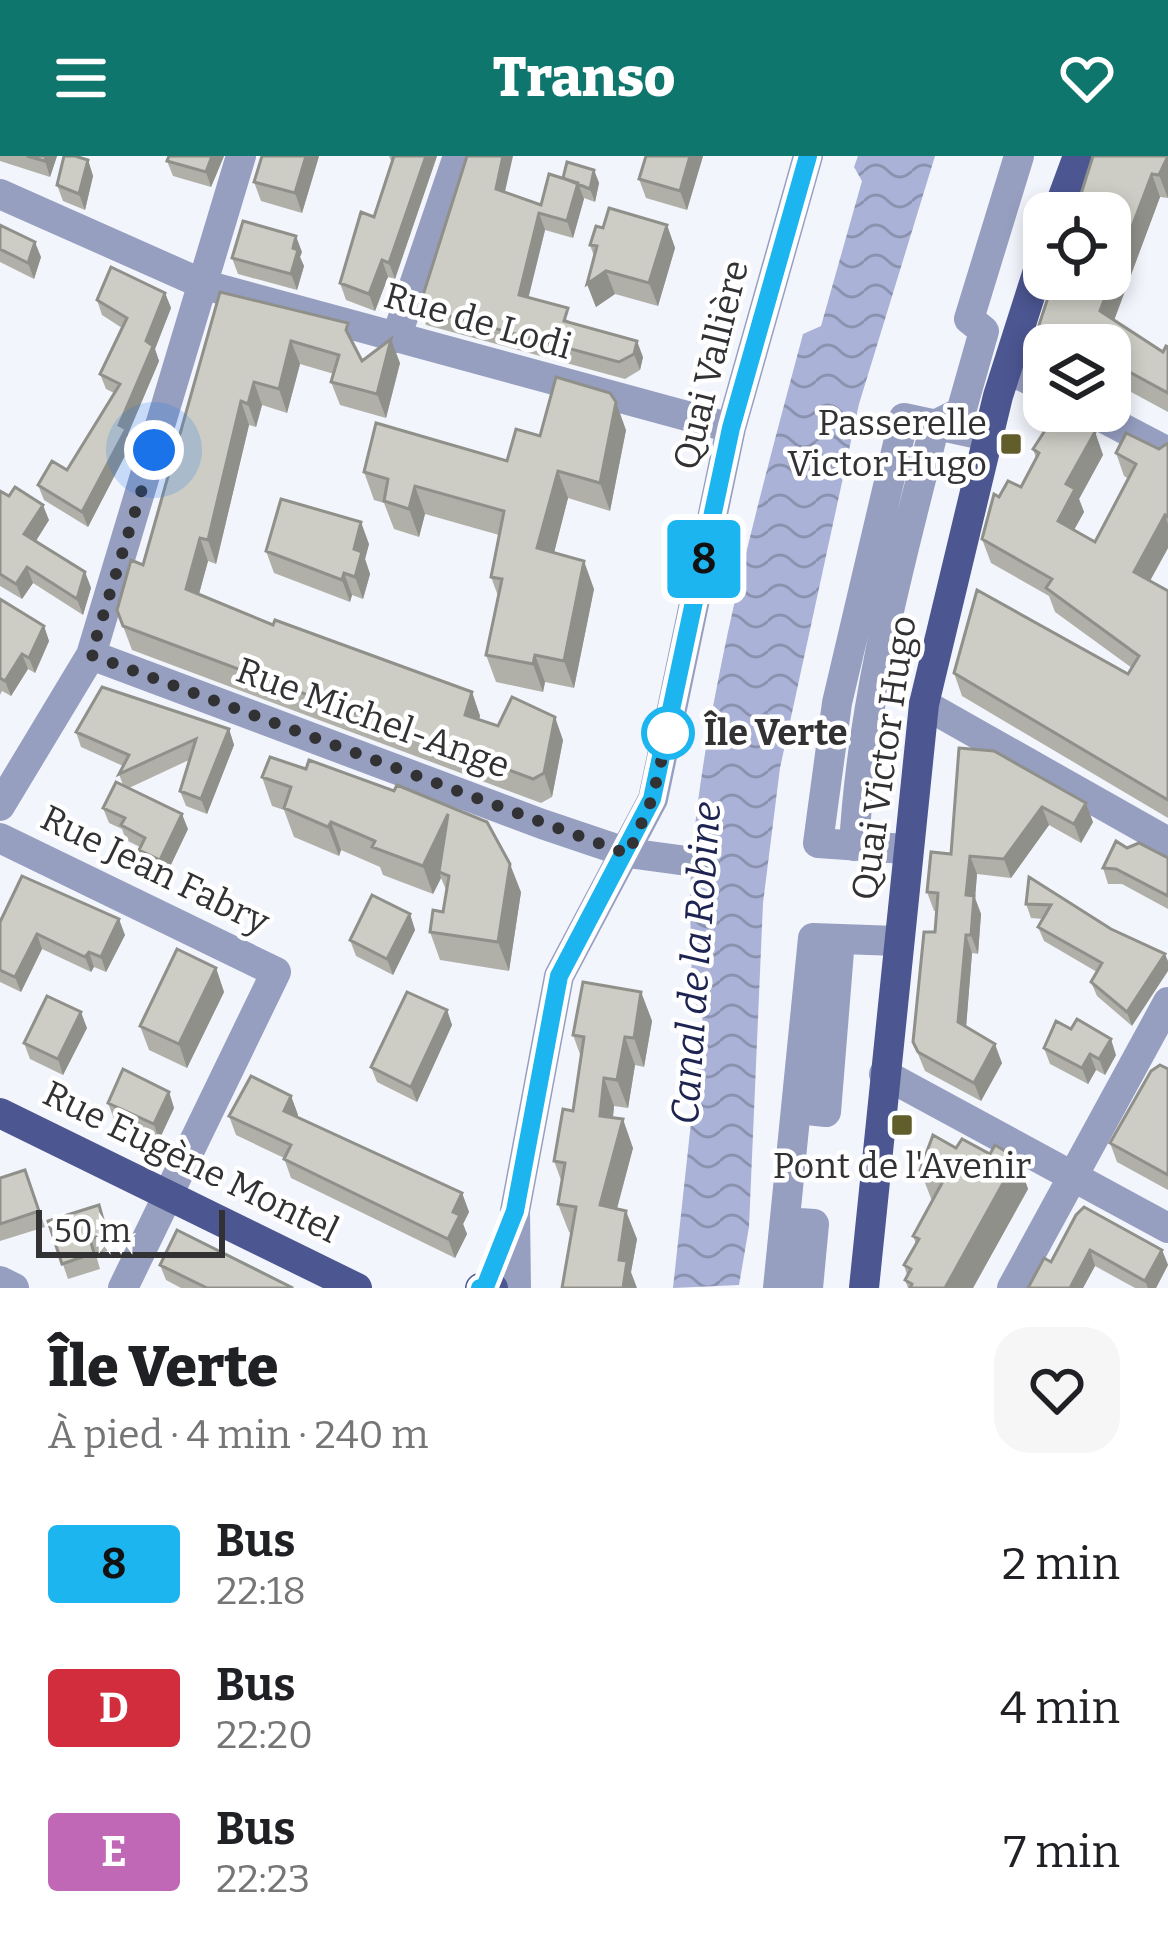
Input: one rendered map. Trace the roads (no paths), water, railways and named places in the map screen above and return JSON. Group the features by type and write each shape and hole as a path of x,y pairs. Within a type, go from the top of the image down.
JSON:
{"main road":[{"path":"1065,192 1078,156"},
{"name":"Quai Victor Hugo","path":"865,1288 905,849 924,704 988,436 1029,300"},
{"name":"Rue Eugène Montel","path":"0,1113 358,1286"}],"street":[{"path":"0,806 91,655 242,156"},
{"path":"396,338 458,156"},
{"name":"Quai Vallière","path":"486,1288 515,1211 559,976 628,854 652,799 731,428 808,156"},
{"path":"935,425 961,412 984,331 969,319 1019,156"},
{"name":"Rue de Lodi","path":"0,194 205,285 731,428"},
{"path":"1007,369 1023,377"},
{"path":"905,849 818,843 837,703 904,418 988,436"},
{"path":"1130,432 1168,452"},
{"name":"Rue Michel-Ange","path":"91,655 628,854 687,861"},
{"path":"924,704 1168,842"},
{"name":"Rue Jean Fabry","path":"0,838 276,972 169,1195"},
{"path":"778,1288 797,1109 826,1112 840,938 897,941"},
{"path":"1012,1288 1168,1002"},
{"path":"884,1074 1168,1228"},
{"path":"123,1288 169,1195"},
{"name":"Quai Vallière","path":"515,1211 516,1288"},
{"path":"786,1222 814,1224 808,1288"},
{"path":"0,1281 14,1288"}],"water":[{"name":"Canal de la Robine","path":"858,156 935,156 859,404 780,768 763,903 749,1227 739,1285 673,1288 703,1012 692,1000 690,890 710,723 737,592 803,334 821,326 862,181 854,167"}],"place":[{"name":"Passerelle Victor Hugo","path":"1011,444"},
{"name":"Île Verte","path":"668,733"},
{"name":"Pont de l'Avenir","path":"902,1125"}]}
